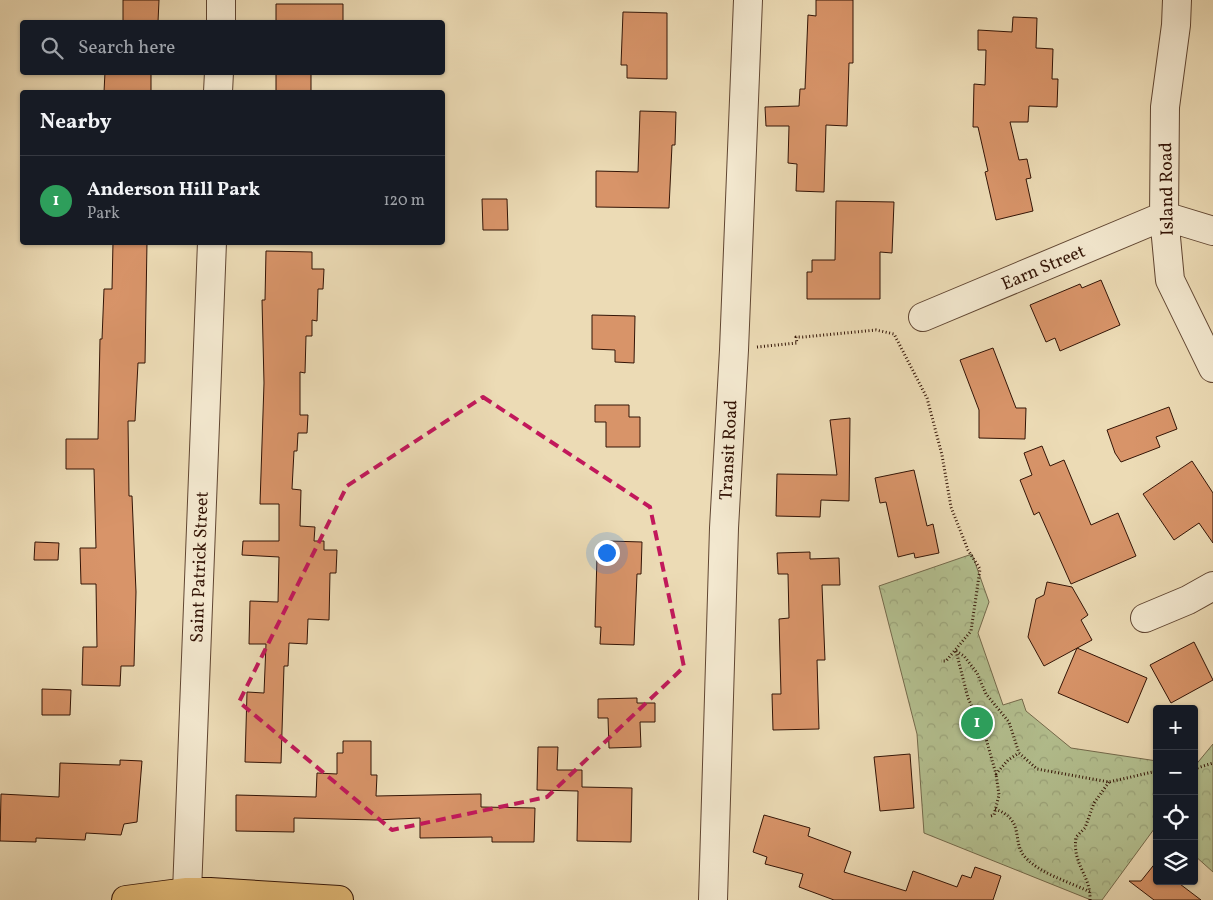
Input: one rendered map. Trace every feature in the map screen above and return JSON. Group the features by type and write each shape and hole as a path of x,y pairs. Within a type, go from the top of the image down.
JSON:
{"main road":[{"path":"126,900 186,892 339,900"}],"street":[{"path":"220,20 221,0"},
{"name":"Transit Road","path":"713,900 724,528 734,350 748,0"},
{"name":"Island Road","path":"1177,0 1176,25 1165,107 1164,216 1170,280 1213,368"},
{"path":"218,90 219,75"},
{"path":"1164,216 1213,231"},
{"name":"Earn Street","path":"923,317 1164,216"},
{"name":"Saint Patrick Street","path":"186,892 212,245"},
{"path":"1145,618 1188,600 1213,586"}],"path":[{"path":"734,350 797,343 796,337 876,330 894,334 927,398 942,455 951,507 968,550 980,569 971,631 956,651 950,654 946,661 941,662"},
{"path":"956,651 964,656 977,673 990,700 1009,722 1019,753 1037,769 1109,782 1153,772"},
{"path":"956,651 968,698 985,735 996,774 999,794 991,816"},
{"path":"996,774 1008,760 1019,753"},
{"path":"1198,768 1213,763"},
{"path":"1090,900 1090,892 1077,862 1076,837 1085,828 1094,804 1109,782"},
{"path":"995,809 1006,814 1013,822 1024,856 1050,873 1090,892"}],"highlighted area":[{"path":"483,397 650,507 684,667 547,797 392,830 239,702 347,486"}],"green space":[{"path":"972,554 989,602 978,633 1003,705 1022,699 1026,711 1071,748 1153,760 1153,830 1102,900 1091,900 924,833 917,734 879,586"},
{"path":"1213,744 1213,872 1198,859 1198,762"}],"building":[{"path":"123,0 159,0 158,20 123,20"},
{"path":"816,0 853,0 853,63 849,63 847,126 826,125 824,192 796,191 797,164 788,163 789,126 766,126 765,107 799,106 800,89 805,89 808,15 816,16"},
{"path":"276,4 343,4 343,20 276,20"},
{"path":"623,12 667,13 667,79 627,78 627,65 621,65"},
{"path":"1013,17 1037,18 1036,48 1053,49 1052,79 1058,79 1057,107 1029,106 1028,122 1010,122 1019,160 1027,159 1031,178 1026,179 1033,211 996,220 985,172 988,171 978,127 973,127 974,84 985,85 986,50 978,50 978,30 1012,32"},
{"path":"105,75 151,75 151,90 104,90"},
{"path":"276,75 311,75 311,90 276,90"},
{"path":"640,111 676,112 675,145 672,145 669,208 596,207 596,171 638,172"},
{"path":"482,199 507,199 508,230 483,230"},
{"path":"836,201 894,202 892,253 880,252 880,299 807,299 807,272 812,272 812,260 835,260"},
{"path":"113,245 147,245 145,363 138,363 135,421 128,421 129,496 132,496 136,592 134,666 121,666 120,686 82,685 83,647 97,647 96,584 81,584 80,548 96,548 94,469 66,469 66,439 98,439 100,339 102,339 104,289 112,289"},
{"path":"266,251 312,252 312,269 324,269 323,289 318,289 317,321 312,320 312,336 306,336 305,373 300,372 300,415 308,415 307,433 298,433 297,451 294,451 292,489 301,490 300,526 315,527 314,541 324,541 324,550 337,550 336,573 330,573 329,620 308,619 307,644 289,643 288,666 284,666 281,763 245,762 247,692 264,693 266,644 249,644 250,601 278,602 279,557 242,555 243,541 279,541 279,504 260,504 264,383 262,300 265,300"},
{"path":"1101,280 1120,325 1060,351 1055,338 1046,342 1030,305 1080,284 1082,288"},
{"path":"592,315 635,316 634,363 615,362 615,350 592,349"},
{"path":"993,348 1016,408 1026,408 1025,439 979,438 979,410 960,360"},
{"path":"595,405 629,405 629,417 640,417 640,447 606,447 606,422 595,422"},
{"path":"1169,407 1177,429 1156,437 1160,447 1121,462 1115,453 1107,430"},
{"path":"850,418 849,501 821,500 820,517 776,516 777,474 837,475 830,420"},
{"path":"1042,446 1050,466 1064,460 1091,525 1118,513 1136,556 1071,584 1039,512 1034,515 1020,480 1032,475 1024,453"},
{"path":"1192,461 1213,493 1213,543 1199,523 1174,540 1143,494"},
{"path":"914,470 927,526 933,524 939,553 915,558 914,553 898,557 886,502 880,503 875,478"},
{"path":"609,541 642,542 641,574 637,574 634,645 600,644 601,627 595,627 597,556 609,557"},
{"path":"35,542 59,543 58,560 34,560"},
{"path":"810,552 810,559 839,558 840,585 822,585 825,660 817,660 819,729 773,730 772,694 781,694 779,619 789,618 788,574 778,574 777,553"},
{"path":"1047,582 1072,587 1088,615 1081,620 1092,640 1044,666 1028,637 1036,599 1044,595"},
{"path":"1194,642 1213,680 1171,703 1150,665"},
{"path":"1077,648 1147,678 1128,723 1058,693"},
{"path":"42,689 71,690 70,715 42,715"},
{"path":"637,698 637,703 655,703 655,722 640,722 641,747 609,748 608,718 598,718 598,699"},
{"path":"343,741 371,741 371,775 377,775 376,796 481,794 481,807 535,808 534,842 492,842 492,837 420,838 420,818 376,820 294,818 294,832 236,831 236,795 316,797 317,773 337,774 337,753 343,753"},
{"path":"538,747 558,747 557,770 582,770 582,787 632,788 631,842 577,841 578,791 537,790"},
{"path":"910,754 914,808 880,811 874,757"},
{"path":"120,760 142,761 137,822 124,824 121,835 86,833 85,840 36,838 36,842 0,841 1,794 59,797 60,763 120,765"},
{"path":"764,815 810,828 808,836 851,852 844,872 906,891 913,871 957,887 962,875 971,878 975,867 1001,876 993,900 834,900 799,887 803,874 765,864 767,857 753,852"},
{"path":"1153,866 1153,885 1181,885 1201,900 1154,900 1129,881 1141,881"}],"place":[{"name":"Anderson Hill Park","path":"977,723"}]}
